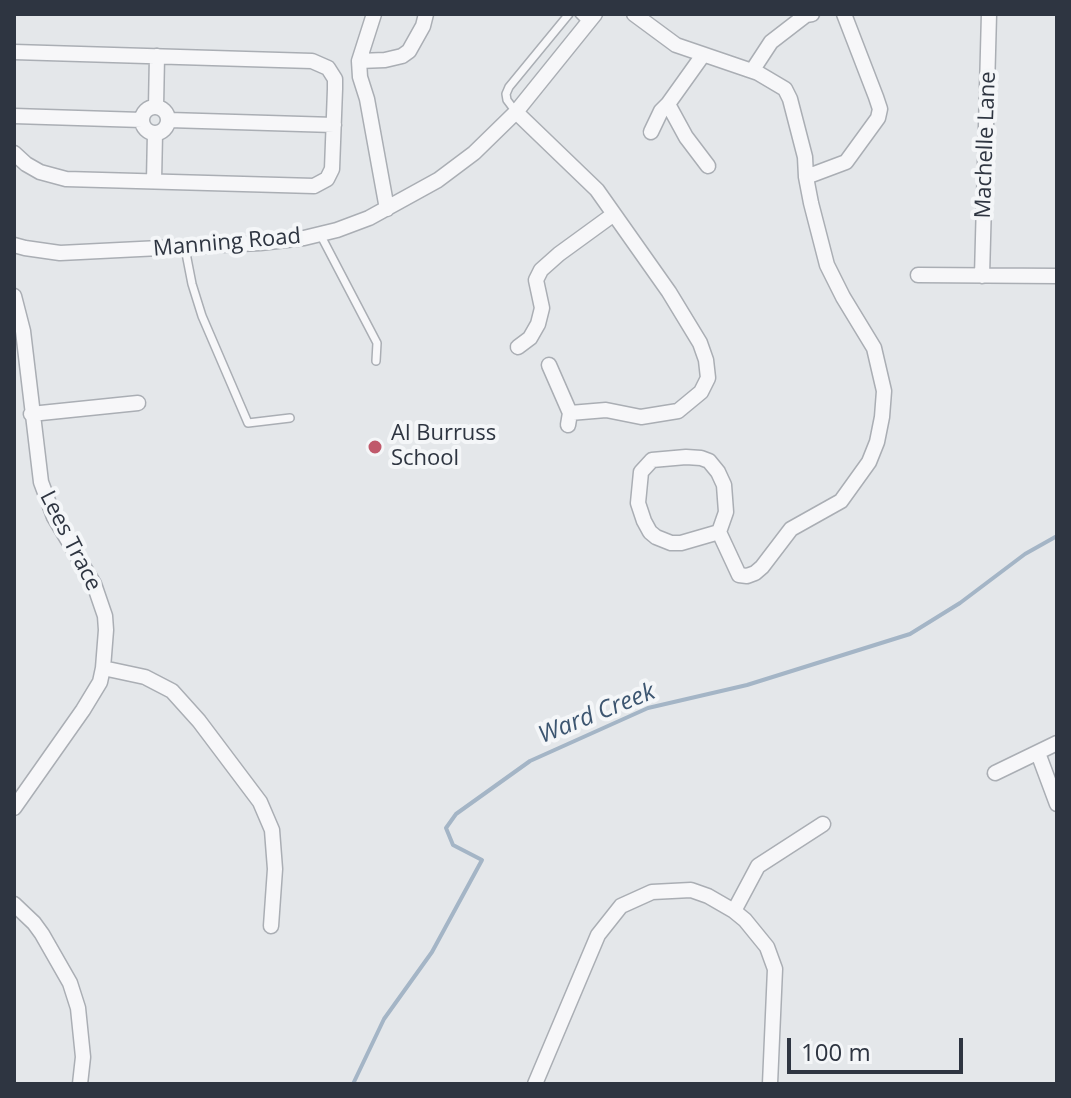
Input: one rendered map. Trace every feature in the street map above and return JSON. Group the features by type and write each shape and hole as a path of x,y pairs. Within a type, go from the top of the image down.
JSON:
{"street":[{"path":"374,14 359,61 360,77 367,99 387,209"},
{"path":"359,61 402,56 409,51 426,14"},
{"path":"634,14 676,45 752,71 785,89 805,157 806,177 827,265 874,348 884,391 877,442 869,462 841,501 791,529 762,567 747,576 739,575 719,532 726,512 724,485 709,461 686,457 652,460 641,472 638,503 644,521 656,537 681,543 719,532"},
{"path":"752,71 771,42 806,15 812,14"},
{"path":"806,177 846,162 878,118 880,109 844,14"},
{"name":"Machelle Lane","path":"982,276 989,14"},
{"name":"Manning Road","path":"14,245 60,253 185,248 271,242 353,225 415,194 459,165 494,134 516,112 587,17"},
{"path":"14,52 312,61 328,68 335,79 332,169 327,179 317,185 66,179 50,176 26,164 14,153"},
{"path":"651,132 661,111 703,55"},
{"path":"156,107 157,56"},
{"path":"668,104 686,137 708,166"},
{"path":"156,107 167,112 169,120 163,131 155,133 144,127 142,120 144,112 156,107"},
{"path":"516,112 597,190 669,292 700,343 708,378 701,392 678,411 641,417 606,410 569,419 549,365"},
{"path":"14,116 142,120"},
{"path":"169,120 334,125"},
{"path":"154,181 155,133"},
{"path":"518,347 530,338 538,324 542,308 536,280 541,270 614,214"},
{"path":"918,275 1057,276"},
{"name":"Lees Trace","path":"14,296 23,331 37,463 46,499 94,584 105,616 106,630 100,682 14,808"},
{"path":"31,414 138,403"},
{"path":"103,668 145,677 172,691 199,721 260,802 272,830 275,869 271,926"},
{"path":"995,773 1057,743"},
{"path":"1038,753 1057,804"},
{"path":"734,911 758,866 823,824"},
{"path":"535,1084 598,935 621,906 652,892 691,890 734,911 767,947 775,969 770,1084"},
{"path":"14,904 42,934 70,983 80,1020 83,1057 80,1084"}],"lane":[{"path":"516,112 507,100 509,87 569,14"},
{"path":"320,234 377,343 376,361"},
{"path":"185,248 202,316 248,423 290,418"}],"waterway":[{"name":"Ward Creek","path":"353,1084 384,1019 432,952 482,860 453,845 446,828 456,814 530,761 648,708 747,685 910,634 960,603 1025,554 1057,536"}],"place":[{"name":"Al Burruss School","path":"375,447"}]}
